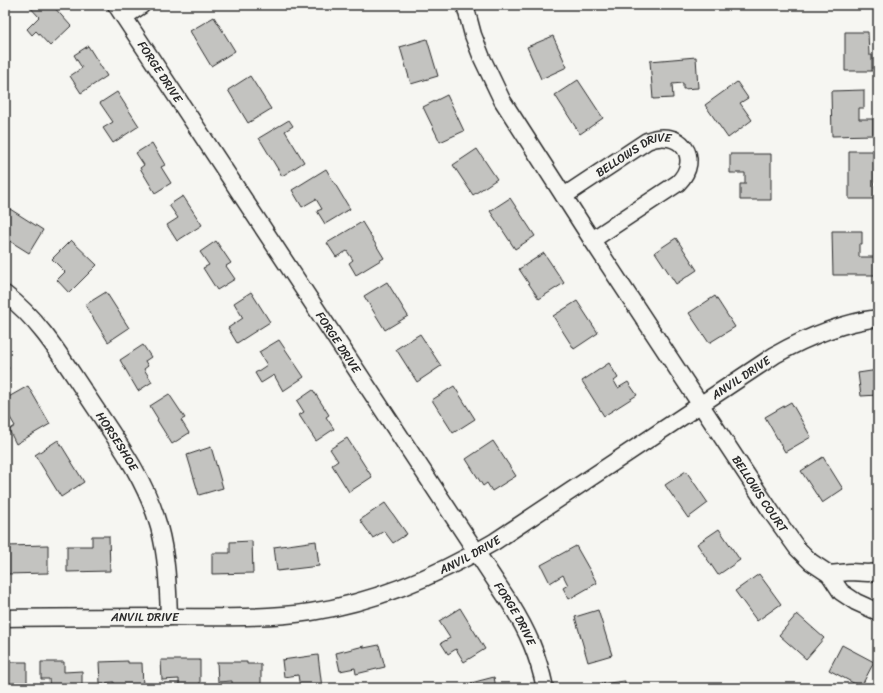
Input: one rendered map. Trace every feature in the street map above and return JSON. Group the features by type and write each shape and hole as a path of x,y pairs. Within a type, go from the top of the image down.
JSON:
{"street":[{"path":"120,11 142,5"},
{"path":"465,5 474,35 491,79 502,100 592,240 702,405"},
{"name":"FORGE DRIVE","path":"120,11 476,552 524,628 537,657 545,688"},
{"name":"BELLOWS DRIVE","path":"564,196 647,141 654,138 662,136 673,139 680,143 687,152 687,171 678,183 592,240"},
{"name":"HORSESHOE","path":"5,294 21,307 48,337 138,474 154,509 159,527 167,574 169,617"},
{"name":"ANVIL DRIVE","path":"5,618 255,617 311,612 336,607 389,592 419,581 476,552 796,343 831,329 878,318"},
{"name":"BELLOWS COURT","path":"702,405 774,516 798,548 811,562 829,574 841,592 862,605 878,612"},
{"path":"829,574 878,572"}],"building":[{"path":"28,5 52,5 71,26 50,46 36,31 32,35 27,29 39,17"},
{"path":"214,17 235,51 211,66 190,31"},
{"path":"845,32 868,32 869,55 872,55 872,71 845,71"},
{"path":"553,36 567,67 541,79 527,47"},
{"path":"427,39 438,76 411,84 400,47"},
{"path":"88,46 107,76 81,93 70,76 82,68 74,55"},
{"path":"696,57 698,88 683,89 683,83 672,84 673,98 653,99 650,61"},
{"path":"250,76 271,109 248,123 228,90"},
{"path":"578,80 603,118 580,134 555,95"},
{"path":"737,82 748,98 740,103 752,120 728,138 705,105"},
{"path":"864,90 864,108 859,108 859,119 873,119 873,135 832,136 831,91"},
{"path":"117,92 139,126 113,143 103,128 113,122 100,103"},
{"path":"447,95 464,131 440,142 423,107"},
{"path":"289,120 293,126 285,131 304,162 282,176 259,138"},
{"path":"152,143 165,165 161,167 171,183 155,193 140,168 144,165 136,153"},
{"path":"477,149 497,179 473,195 453,165"},
{"path":"849,151 874,151 875,199 849,199"},
{"path":"730,154 771,154 771,200 740,200 740,184 745,184 745,173 730,173"},
{"path":"326,169 350,209 325,224 317,211 322,209 316,199 302,207 292,190"},
{"path":"183,196 202,225 177,241 167,225 178,218 169,205"},
{"path":"510,198 535,236 515,249 490,211"},
{"path":"10,209 43,230 29,253 5,238 5,218"},
{"path":"362,222 384,258 356,275 349,263 353,260 347,251 336,257 327,243"},
{"path":"832,231 862,231 862,244 859,244 859,257 876,257 877,275 833,275"},
{"path":"676,238 697,270 676,284 655,252"},
{"path":"71,240 97,265 69,293 57,280 65,272 52,259"},
{"path":"216,241 231,263 226,266 235,279 217,290 203,268 209,265 200,252"},
{"path":"544,253 564,283 539,299 519,269"},
{"path":"387,282 408,316 385,330 364,296"},
{"path":"106,292 129,328 108,342 85,305"},
{"path":"251,292 270,322 237,343 228,328 243,318 234,303"},
{"path":"715,296 735,327 709,343 689,313"},
{"path":"577,301 598,333 574,349 553,316"},
{"path":"420,334 441,366 417,382 396,349"},
{"path":"279,340 304,377 283,391 274,375 261,383 255,373 267,365 259,352"},
{"path":"143,345 151,357 145,361 148,366 144,369 152,382 138,391 120,360"},
{"path":"609,363 618,378 614,381 618,388 628,382 637,395 604,416 582,381"},
{"path":"5,364 9,368 5,373"},
{"path":"878,370 878,395 861,396 858,373"},
{"path":"28,386 50,424 16,444 9,430 15,426 5,409 5,399"},
{"path":"454,386 475,419 453,433 432,400"},
{"path":"313,390 329,415 326,417 334,429 316,441 299,415 304,412 297,401"},
{"path":"169,394 185,418 181,420 189,433 172,444 150,406"},
{"path":"791,402 811,437 785,452 765,417"},
{"path":"347,438 372,477 349,492 332,465 338,461 330,449"},
{"path":"58,440 84,482 61,497 35,455"},
{"path":"493,441 516,476 492,491 487,483 483,486 466,459"},
{"path":"211,447 223,488 199,495 187,455"},
{"path":"823,457 843,489 822,503 801,471"},
{"path":"686,471 708,503 688,518 665,485"},
{"path":"878,493 878,520 876,519"},
{"path":"385,503 407,534 393,543 384,531 373,538 360,520"},
{"path":"719,529 740,560 718,575 697,544"},
{"path":"92,536 109,536 110,571 67,572 67,546 92,546"},
{"path":"252,541 253,573 212,574 212,553 230,553 230,542"},
{"path":"316,541 319,566 277,571 274,547"},
{"path":"48,545 48,573 6,574 5,546"},
{"path":"576,546 597,583 569,599 563,588 568,585 563,575 550,583 541,565"},
{"path":"759,574 781,604 757,621 735,591"},
{"path":"460,608 485,649 464,662 456,649 448,654 441,643 450,638 439,621"},
{"path":"598,610 612,655 588,662 575,617"},
{"path":"797,614 824,638 806,659 779,635"},
{"path":"379,645 385,667 356,674 355,668 340,671 336,653 364,646 364,648"},
{"path":"842,645 874,662 861,687 829,670"},
{"path":"318,655 322,688 300,688 298,675 284,677 282,660"},
{"path":"5,660 10,660 10,662 27,662 27,686 5,687"},
{"path":"161,660 200,660 200,688 179,688 179,679 162,680"},
{"path":"128,661 128,663 142,663 143,688 114,688 114,682 100,683 99,662"},
{"path":"41,662 64,662 64,672 82,671 82,688 50,688 49,679 41,679"},
{"path":"217,662 247,662 247,664 261,664 261,686 232,687 232,681 218,682"},
{"path":"494,677 496,688 473,688 471,683"},
{"path":"625,681 625,688 593,688 592,685"}]}
